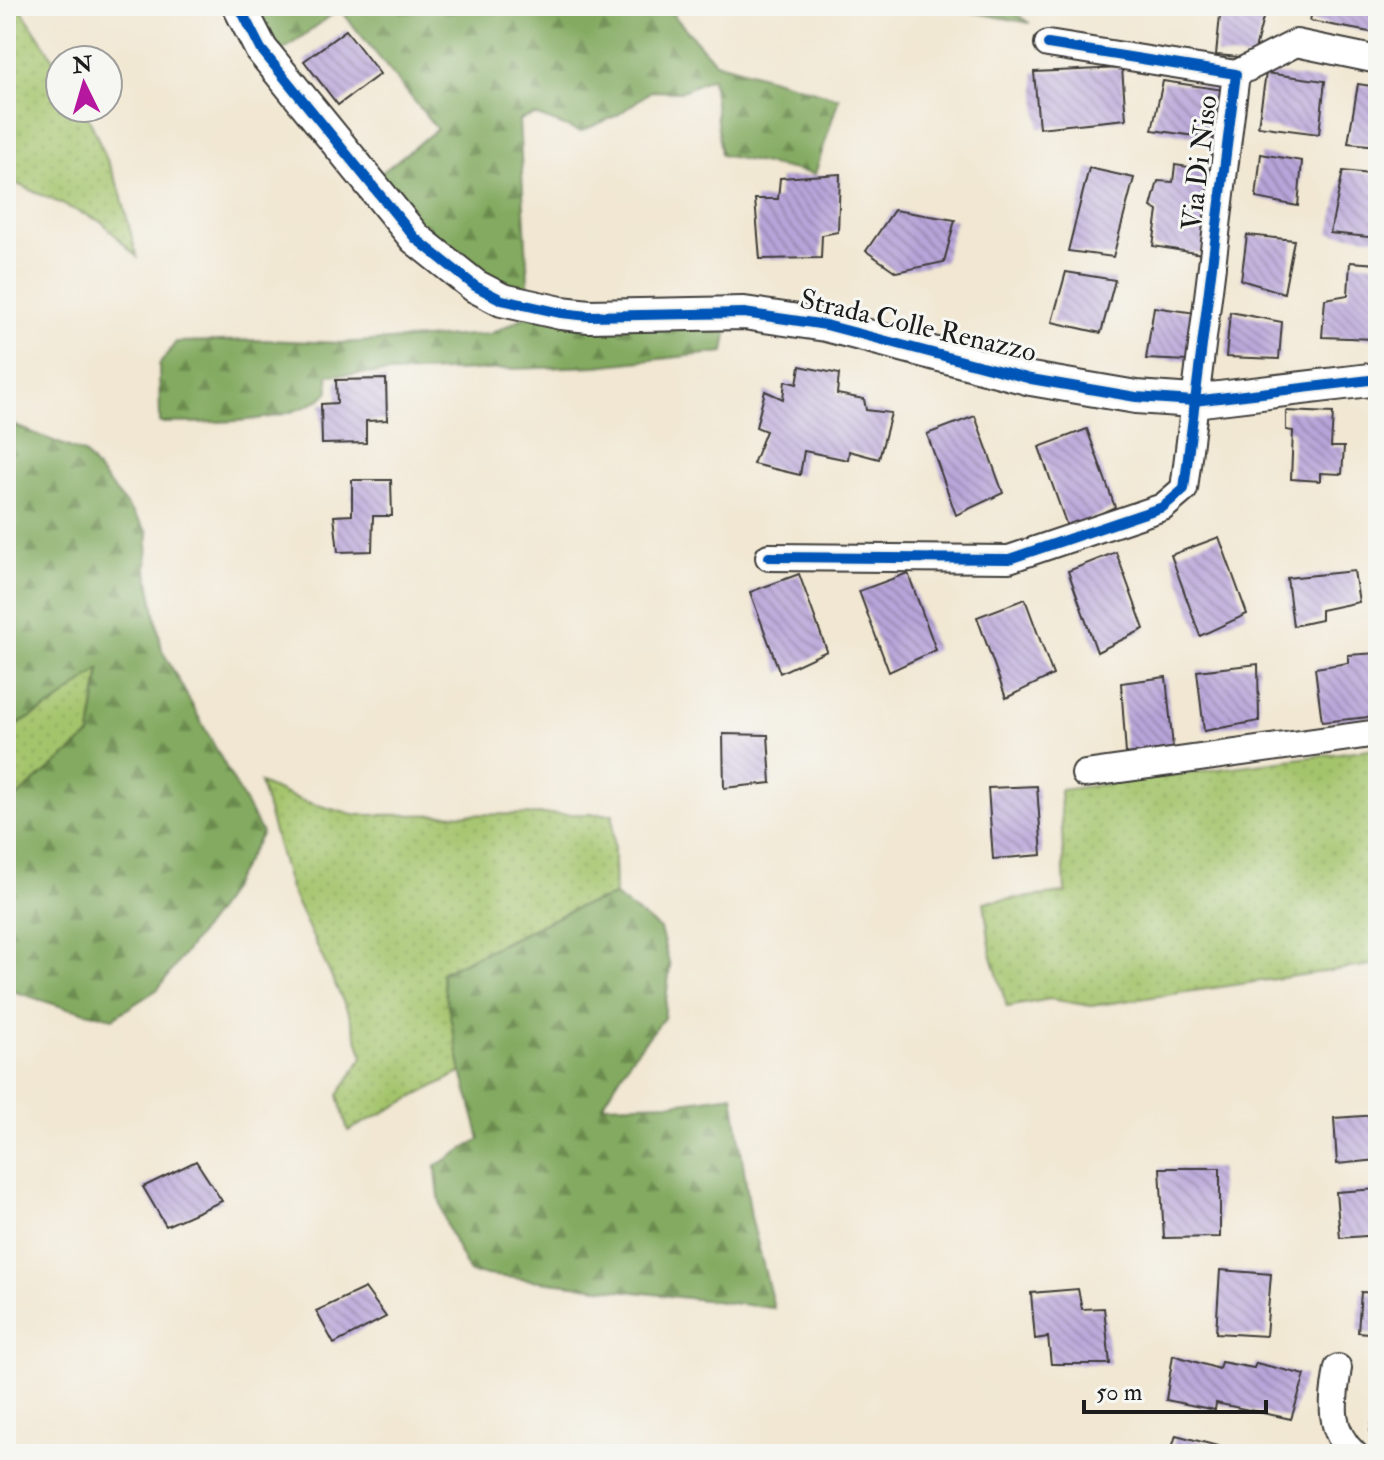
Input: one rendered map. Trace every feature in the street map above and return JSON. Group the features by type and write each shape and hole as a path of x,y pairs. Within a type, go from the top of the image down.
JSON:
{"street":[{"name":"Strada Colle Renazzo","path":"239,6 261,49 415,238 475,286 502,300 589,316 744,313 826,325 1031,379 1136,397 1194,401 1378,379"},
{"name":"Via Di Niso","path":"1048,44 1236,74 1296,43 1378,60"},
{"name":"Via Di Niso","path":"1194,401 1236,74"},
{"path":"769,557 1009,559 1163,507 1184,489 1194,401"},
{"path":"1085,774 1378,733"},
{"path":"1338,1368 1332,1407 1344,1445 1354,1454"}],"green space":[{"path":"6,6 19,6 44,44 44,124 91,124 120,190 137,257 102,222 6,179"},
{"path":"253,6 672,6 675,17 715,62 839,98 815,174 721,155 712,78 680,92 651,91 618,115 580,132 535,115 519,120 529,298 470,275 372,180 437,129 340,9 282,51"},
{"path":"940,6 998,8 1030,23"},
{"path":"527,316 728,328 724,352 596,366 328,375 329,392 294,411 249,420 160,423 159,365 176,342 263,340 340,343 490,334"},
{"path":"6,422 84,453 148,532 147,570 162,650 262,833 220,906 158,989 113,1018 63,1007 6,989 6,806 90,735 100,669 55,704 6,731"},
{"path":"100,667 90,735 6,806 6,731 55,704"},
{"path":"1378,748 1378,964 1091,1006 1050,999 1007,1007 991,953 984,902 1065,893 1060,790"},
{"path":"260,783 300,800 353,815 613,814 615,896 578,907 442,972 462,1072 348,1131 338,1095 363,1057 349,1014 290,889"},
{"path":"615,896 660,929 670,966 664,1018 632,1057 602,1105 673,1103 733,1095 751,1217 774,1308 470,1273 446,1222 439,1197 436,1166 480,1139 441,973 578,907"}],"building":[{"path":"1221,6 1264,14 1253,58 1216,55"},
{"path":"1313,6 1378,6 1375,33 1310,21"},
{"path":"346,30 380,74 338,105 304,61"},
{"path":"1122,68 1126,119 1039,128 1034,72"},
{"path":"1266,73 1325,81 1319,134 1258,126"},
{"path":"1163,81 1224,90 1217,139 1152,130"},
{"path":"1358,84 1378,87 1378,146 1348,143"},
{"path":"1261,154 1302,161 1298,206 1256,198"},
{"path":"1175,165 1216,171 1202,254 1153,246 1158,211 1151,207 1158,181 1173,182"},
{"path":"1089,168 1134,178 1113,257 1068,251"},
{"path":"1343,171 1378,175 1378,238 1330,233"},
{"path":"840,174 838,232 822,235 821,258 760,259 755,199 778,199 780,178"},
{"path":"894,210 955,220 944,262 896,272 866,251"},
{"path":"1247,235 1294,240 1284,293 1241,280"},
{"path":"1350,262 1378,264 1375,339 1322,337 1325,299 1348,295"},
{"path":"1066,272 1115,280 1101,333 1052,322"},
{"path":"1154,307 1196,313 1189,361 1146,359"},
{"path":"1230,312 1282,322 1279,359 1226,357"},
{"path":"800,366 839,374 837,394 864,399 866,410 891,413 879,459 849,451 848,460 804,451 800,475 753,464 766,431 756,427 765,391 783,399 785,381 797,384"},
{"path":"386,379 387,420 366,421 366,443 322,444 321,404 337,403 336,380"},
{"path":"1286,411 1333,413 1331,447 1344,447 1342,474 1320,473 1320,481 1291,479 1293,431 1286,430"},
{"path":"975,416 1003,493 956,515 927,434"},
{"path":"1087,429 1115,507 1068,529 1039,447"},
{"path":"1378,463 1378,499 1376,499 1373,464"},
{"path":"352,480 391,480 392,516 373,516 372,551 338,552 334,516 352,515"},
{"path":"1219,537 1247,614 1200,636 1171,555"},
{"path":"1116,552 1144,629 1097,652 1068,571"},
{"path":"1354,571 1359,602 1321,610 1321,620 1293,626 1287,578"},
{"path":"908,573 936,650 889,672 859,591"},
{"path":"799,574 827,651 780,673 750,592"},
{"path":"1025,599 1053,675 1006,698 977,617"},
{"path":"1378,653 1378,716 1322,722 1315,668 1348,663 1348,655"},
{"path":"1258,664 1259,721 1204,731 1197,671"},
{"path":"1166,677 1173,748 1126,754 1121,683"},
{"path":"723,734 768,735 771,783 724,788"},
{"path":"1037,786 1042,855 993,859 988,788"},
{"path":"1378,1115 1378,1160 1337,1164 1334,1118"},
{"path":"196,1161 222,1201 166,1226 143,1187"},
{"path":"1160,1168 1220,1168 1220,1237 1164,1238"},
{"path":"1378,1189 1378,1235 1340,1238 1336,1192"},
{"path":"1220,1270 1271,1274 1266,1336 1216,1333"},
{"path":"365,1288 386,1317 334,1344 316,1311"},
{"path":"1078,1289 1082,1309 1104,1308 1110,1364 1051,1364 1048,1337 1035,1339 1031,1293"},
{"path":"1361,1292 1378,1293 1378,1334 1358,1332"},
{"path":"1173,1355 1219,1369 1221,1362 1254,1368 1256,1363 1305,1375 1291,1419 1216,1403 1215,1410 1166,1400"},
{"path":"1378,1399 1378,1433 1370,1432"},
{"path":"1176,1435 1225,1448 1223,1454 1170,1454"}],"cycle path":[{"path":"239,6 261,49 415,238 475,286 502,300 589,316 744,313 826,325 1031,379 1136,397 1194,401 1378,379"},
{"path":"769,557 1009,559 1163,507 1184,489 1236,74 1048,44"}]}
